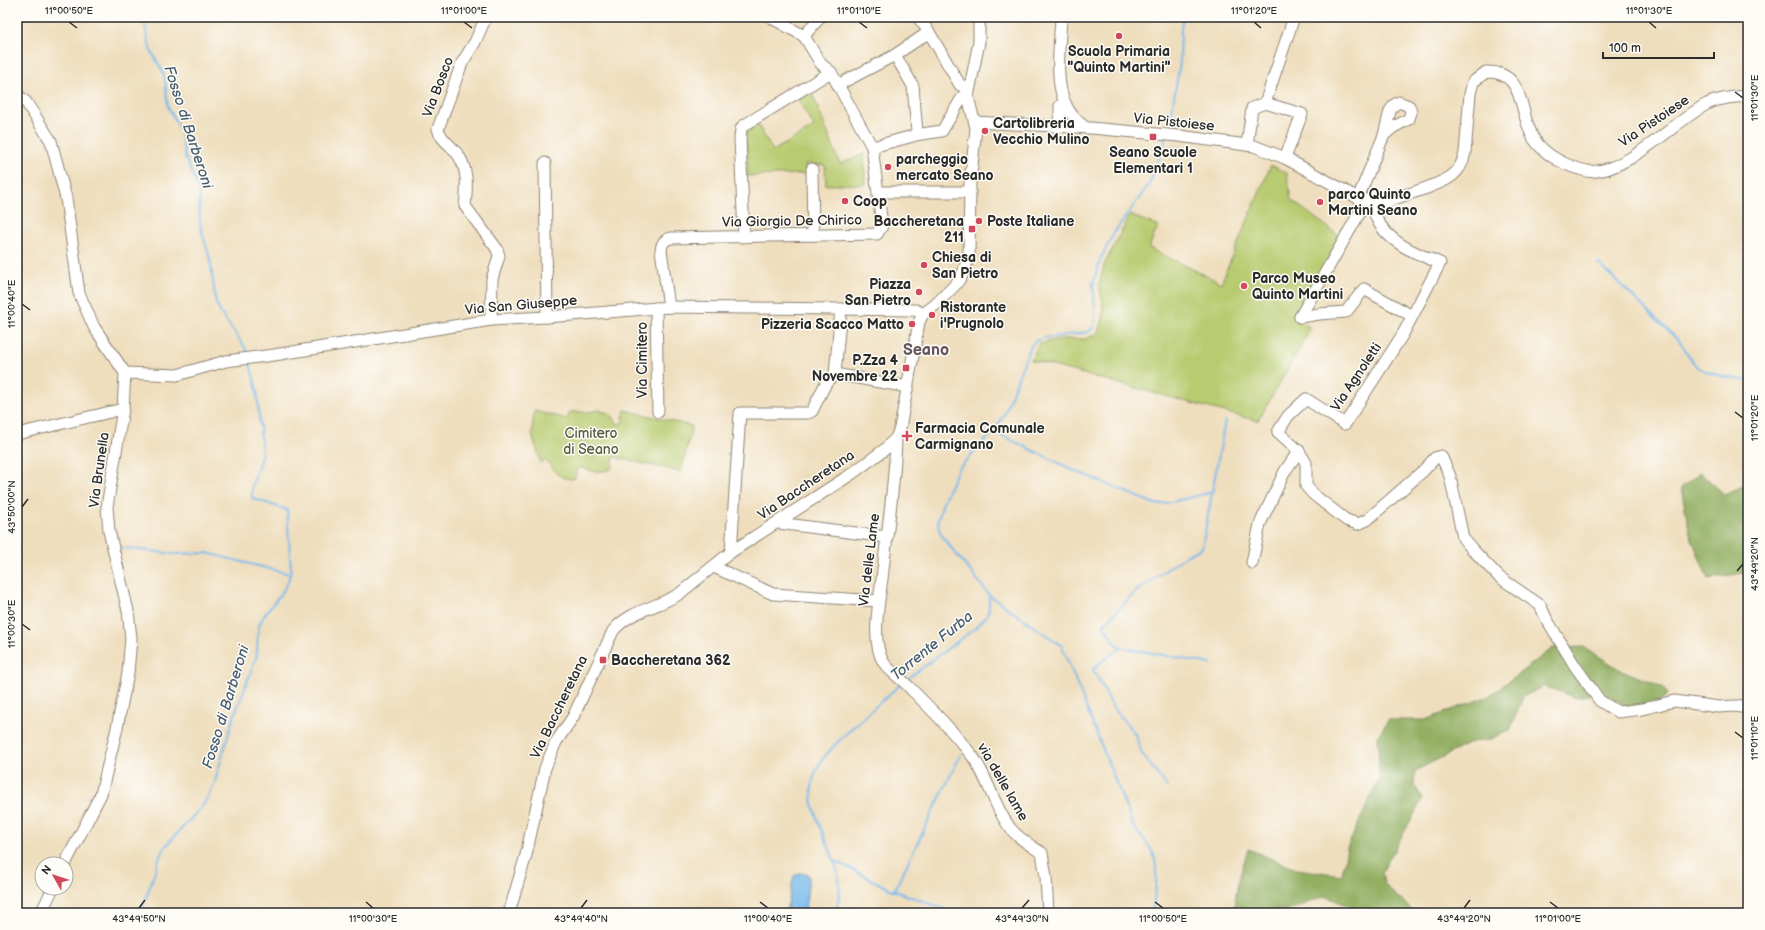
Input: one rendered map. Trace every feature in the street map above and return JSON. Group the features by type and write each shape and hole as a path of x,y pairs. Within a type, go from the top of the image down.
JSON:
{"street":[{"name":"Via Bosco","path":"486,17 475,42 462,63 438,129 442,137 460,156 467,180 465,206 497,249 498,256 492,279 491,320"},
{"path":"770,17 804,36 820,17"},
{"path":"918,17 929,32 960,84 969,92"},
{"path":"921,313 951,290 962,276 969,256 970,192 975,122 969,92 979,42 979,17"},
{"path":"1057,126 1060,117 1058,95 1060,83 1061,17"},
{"path":"1265,103 1294,17"},
{"path":"838,85 895,55 929,32"},
{"name":"Via Giorgio De Chirico","path":"669,307 661,250 662,244 671,238 877,234 882,226 879,192 872,147 831,72 820,64 804,36"},
{"path":"895,55 913,86 916,133"},
{"path":"744,237 741,129 743,126 831,72"},
{"name":"Via Pistoiese","path":"975,122 1081,127 1179,136 1247,145 1285,158 1358,198 1373,202 1385,202 1435,184 1450,177 1458,170 1463,162 1465,153 1470,94 1473,82 1486,72 1502,74 1510,79 1521,98 1528,126 1534,139 1546,151 1561,162 1586,171 1597,172 1610,168 1646,149 1690,115 1707,104 1722,98 1748,96"},
{"path":"1060,83 1065,105 1081,127"},
{"path":"872,147 916,133 942,131 963,96 969,92"},
{"path":"17,94 26,102 51,141 66,198 79,293 94,327 125,373"},
{"path":"1247,145 1252,108 1265,103 1302,114 1285,158"},
{"path":"1060,106 1081,127"},
{"path":"1358,198 1384,135"},
{"path":"545,163 547,317"},
{"path":"812,169 813,235"},
{"path":"879,192 970,192"},
{"name":"Via Agnoletti","path":"1299,451 1278,432 1288,416 1306,400 1345,424 1403,334 1440,263 1417,254 1398,243 1372,218 1358,198"},
{"name":"Via Agnoletti","path":"1373,202 1376,217 1382,227"},
{"path":"1360,212 1300,317 1346,312 1364,288 1412,316"},
{"name":"Via San Giuseppe","path":"125,373 177,375 226,361 491,320 669,307 916,310 921,313"},
{"name":"Via Cimitero","path":"656,308 658,412"},
{"path":"732,552 740,413 808,413 812,411 826,384 835,374 841,309"},
{"name":"Via Baccheretana","path":"509,913 526,855 545,768 556,742 574,717 612,632 618,625 632,615 679,594 732,552 850,475 884,450 896,438 900,428 921,313"},
{"name":"Via Brunella","path":"69,856 101,794 118,728 128,673 131,638 128,611 109,531 107,507 123,409 125,373"},
{"path":"835,374 908,387"},
{"path":"17,434 123,409"},
{"name":"Via delle Lame","path":"896,438 883,572 878,601 877,639 881,657 888,668 909,687"},
{"path":"1252,564 1260,524 1285,471 1299,451 1306,463 1306,486 1314,495 1346,520 1358,524 1367,520 1423,471 1435,458 1441,456 1450,476 1464,538 1472,549 1499,577 1540,605 1546,618 1575,666 1600,701 1618,712 1642,709 1674,702 1719,707 1735,706 1748,708"},
{"path":"778,523 886,537"},
{"path":"714,567 773,594 878,601"},
{"name":"via delle lame","path":"909,687 963,744 980,766 1001,813 1011,829 1024,841 1042,853 1046,877 1048,913"},
{"path":"41,913 49,896"}],"green space":[{"path":"812,93 840,164 864,154 865,184 826,185 825,165 805,164 806,174 748,176 746,132 758,125 773,151 814,127 798,100"},
{"name":"Parco Museo Quinto Martini","path":"1271,165 1287,173 1291,200 1341,237 1296,319 1311,328 1258,421 1031,360 1038,345 1057,339 1085,339 1097,334 1103,320 1103,302 1099,285 1104,265 1130,215 1158,226 1149,248 1221,283"},
{"name":"Cimitero di Seano","path":"599,410 610,414 616,423 622,424 625,410 692,426 681,472 614,457 612,468 609,470 595,472 579,467 574,479 569,479 558,474 546,460 541,463 532,434 534,411 567,419 570,412 589,412"},
{"path":"1700,472 1725,495 1748,483 1748,572 1708,579 1690,534 1681,488"},
{"path":"1584,647 1619,669 1663,687 1667,695 1656,704 1627,706 1598,691 1576,698 1544,686 1523,697 1510,730 1489,740 1472,742 1415,771 1414,785 1423,798 1382,872 1385,885 1415,913 1365,913 1325,896 1290,910 1233,913 1238,883 1248,849 1296,869 1342,875 1347,848 1379,779 1378,736 1388,720 1425,720 1489,696 1553,648"}],"water":[{"path":"799,873 808,874 809,877 805,913 786,913 794,876"}],"waterway":[{"name":"Fosso di Barberoni","path":"143,17 150,49 163,72 168,107 181,131 185,157 199,190 200,225 210,259 216,303 220,312 246,349 247,355"},
{"name":"Torrente Furba","path":"1168,132 1180,63 1181,27 1184,17"},
{"name":"Torrente Furba","path":"906,680 974,629 986,617 989,609 989,595 943,538 939,529 938,520 943,502 958,469 995,430 1004,415 1029,349 1035,341 1044,338 1089,332 1094,326 1095,311 1093,284 1101,258 1114,233 1150,183 1166,138"},
{"path":"1163,148 1183,149"},
{"path":"1598,263 1679,341 1698,367 1718,375 1748,381"},
{"name":"Fosso di Barberoni","path":"141,913 164,848 204,804 214,785 232,722 256,658 259,625 265,614 286,586 291,570 287,510 252,498 252,487 262,453 257,391 250,363"},
{"path":"1211,664 1120,647 1114,642 1104,626 1105,623 1138,590 1187,555 1202,548 1225,421"},
{"path":"993,431 1075,471 1155,504 1163,504 1213,492"},
{"path":"117,547 174,554 207,553 290,574"},
{"path":"989,595 1062,646 1134,828 1147,843 1153,853 1156,874 1152,913"},
{"path":"1120,647 1093,669 1113,707 1135,734 1142,754 1167,787"},
{"name":"Torrente Furba","path":"834,913 839,894 838,875 833,857 818,820 813,802 812,784 819,765 834,746 901,684"},
{"path":"894,891 961,754"},
{"path":"835,861 890,889 947,910 949,913"}],"place":[{"name":"Scuola Primaria \"Quinto Martini\"","path":"1119,36"},
{"name":"Cartolibreria Vecchio Mulino","path":"985,131"},
{"name":"Seano Scuole Elementari 1","path":"1153,137"},
{"name":"parcheggio mercato Seano","path":"888,167"},
{"name":"Coop","path":"845,201"},
{"name":"parco Quinto Martini Seano","path":"1320,202"},
{"name":"Poste Italiane","path":"979,221"},
{"name":"Baccheretana 211","path":"972,229"},
{"name":"Chiesa di San Pietro","path":"924,265"},
{"name":"Parco Museo Quinto Martini","path":"1244,286"},
{"name":"Piazza San Pietro","path":"919,292"},
{"name":"Ristorante i'Prugnolo","path":"932,315"},
{"name":"Pizzeria Scacco Matto","path":"912,324"},
{"name":"P.Zza 4 Novembre 22","path":"906,368"},
{"name":"Farmacia Comunale Carmignano","path":"907,436"},
{"name":"Baccheretana 362","path":"603,660"}],"district":[{"name":"Seano","path":"926,350"}]}
